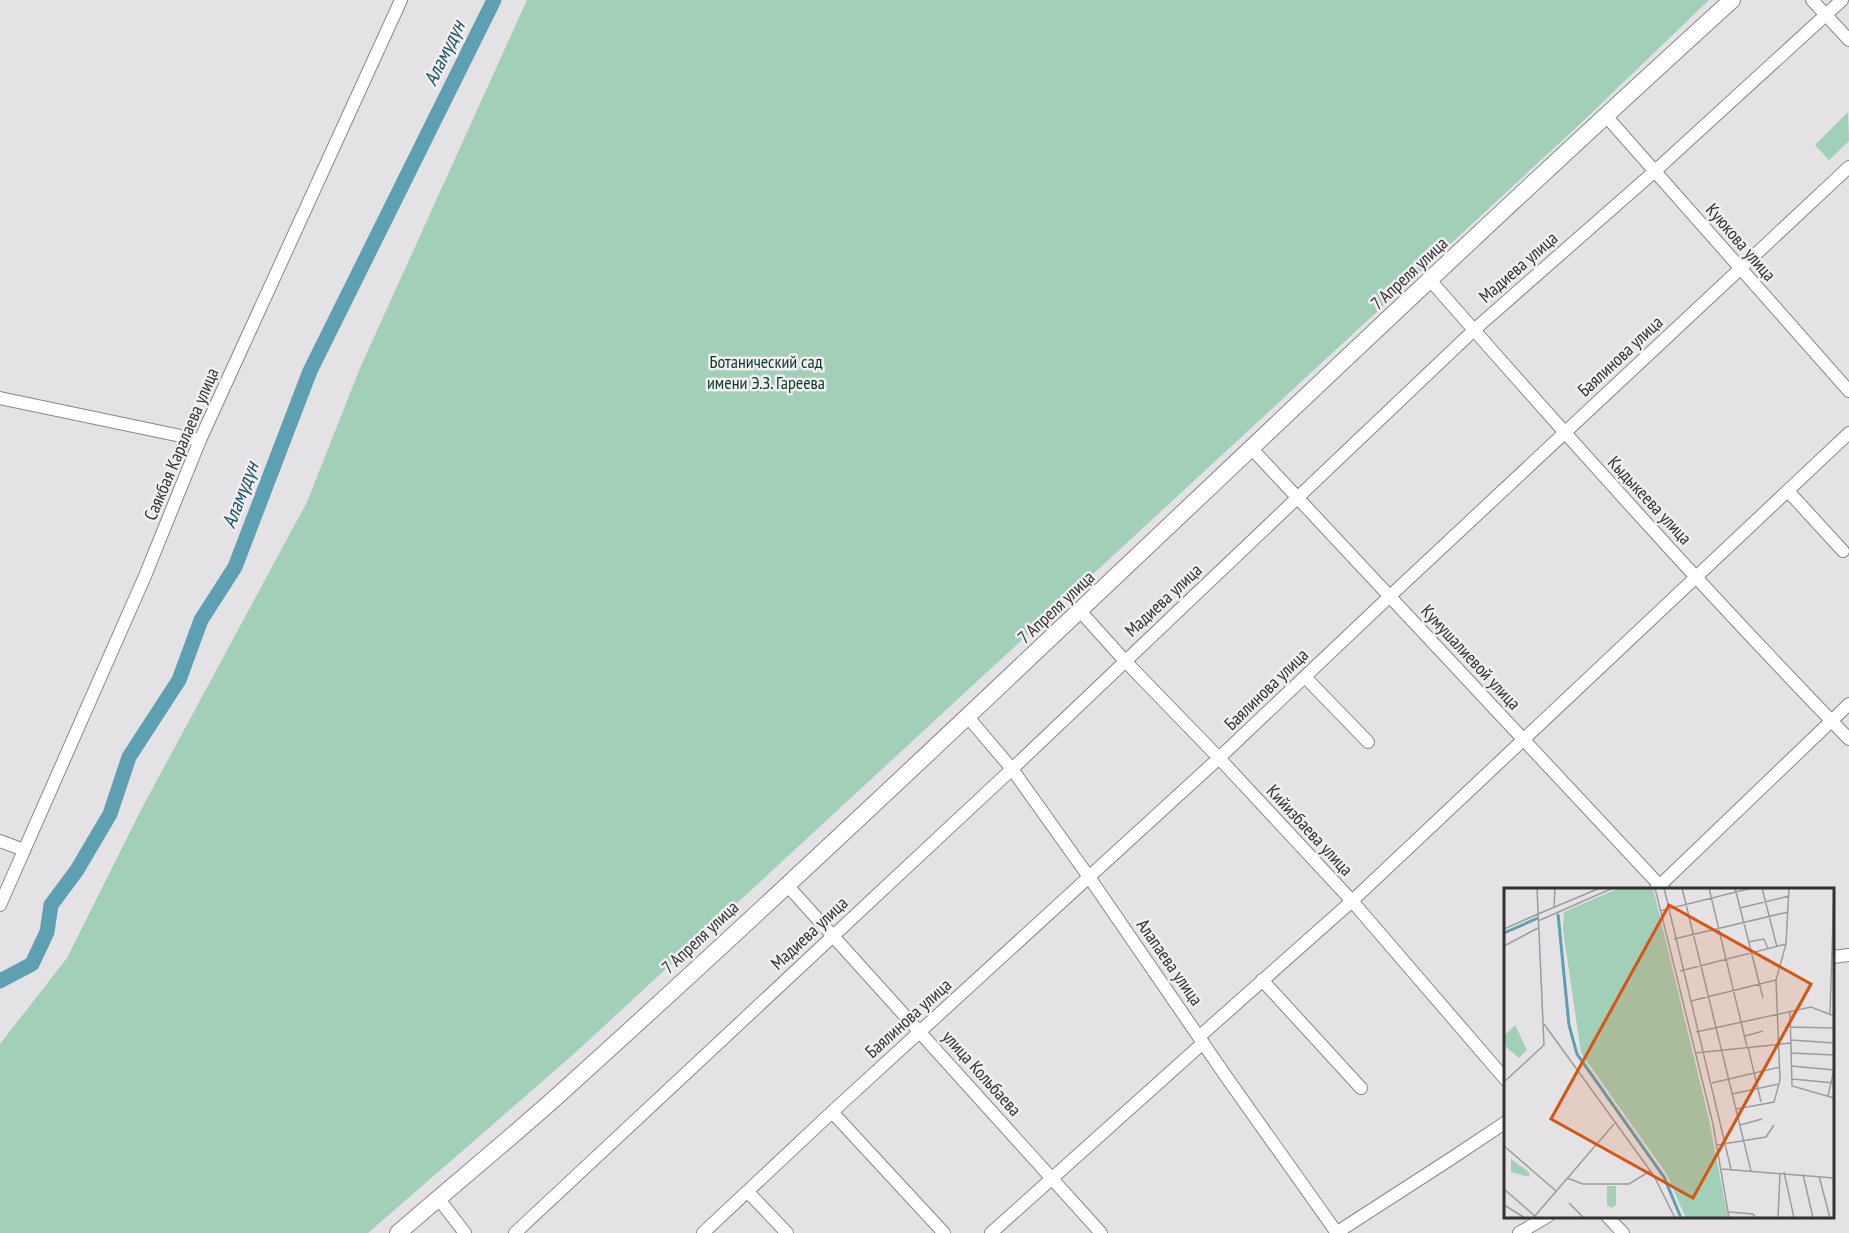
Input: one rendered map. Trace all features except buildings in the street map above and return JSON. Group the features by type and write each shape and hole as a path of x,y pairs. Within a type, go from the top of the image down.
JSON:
{"main road":[{"name":"7 Апреля улица","path":"398,1233 562,1092 968,716 1430,280 1732,0"}],"street":[{"name":"Саякбая Каралаева улица","path":"0,905 145,576 200,440 401,0"},
{"path":"1812,0 1849,40"},
{"name":"Мадиева улица","path":"515,1233 531,1228 832,936 1012,769 1474,330 1655,171 1842,0"},
{"name":"Куюкова улица","path":"1606,116 1849,391"},
{"name":"Баялинова улица","path":"703,1233 1219,758 1849,167"},
{"name":"Кыдыкеева улица","path":"1430,280 1564,433 1849,739"},
{"path":"0,398 200,440"},
{"path":"991,1233 1524,741 1849,434"},
{"name":"Кумушалиевой улица","path":"1252,449 1659,888"},
{"path":"1788,491 1843,551"},
{"name":"Кийизбаева улица","path":"1080,610 1125,661 1352,901 1504,1078"},
{"path":"1305,677 1368,742"},
{"path":"1659,888 1849,704"},
{"name":"Алапаева улица","path":"968,716 1012,769 1089,877 1336,1233"},
{"path":"0,841 24,850"},
{"name":"улица Кольбаева","path":"786,884 1101,1233"},
{"path":"1834,957 1849,955"},
{"path":"1263,980 1361,1088"},
{"path":"832,1112 944,1233"},
{"path":"1336,1233 1504,1123"},
{"path":"748,1192 787,1233"},
{"path":"438,1198 465,1233"},
{"path":"1519,1233 1545,1218"},
{"path":"1609,1218 1623,1233"}],"green space":[{"name":"Ботанический сад имени Э.З. Гареева","path":"527,0 1709,0 1579,125 576,1052 368,1233 0,1233 0,1044 67,958 142,808 307,502 360,368"},
{"path":"1848,112 1849,141 1829,160 1815,145"}],"waterway":[{"name":"Аламүдүн","path":"0,981 32,964 47,932 51,905 77,870 110,814 129,757 179,680 201,620 235,567 310,371 494,0"}]}
